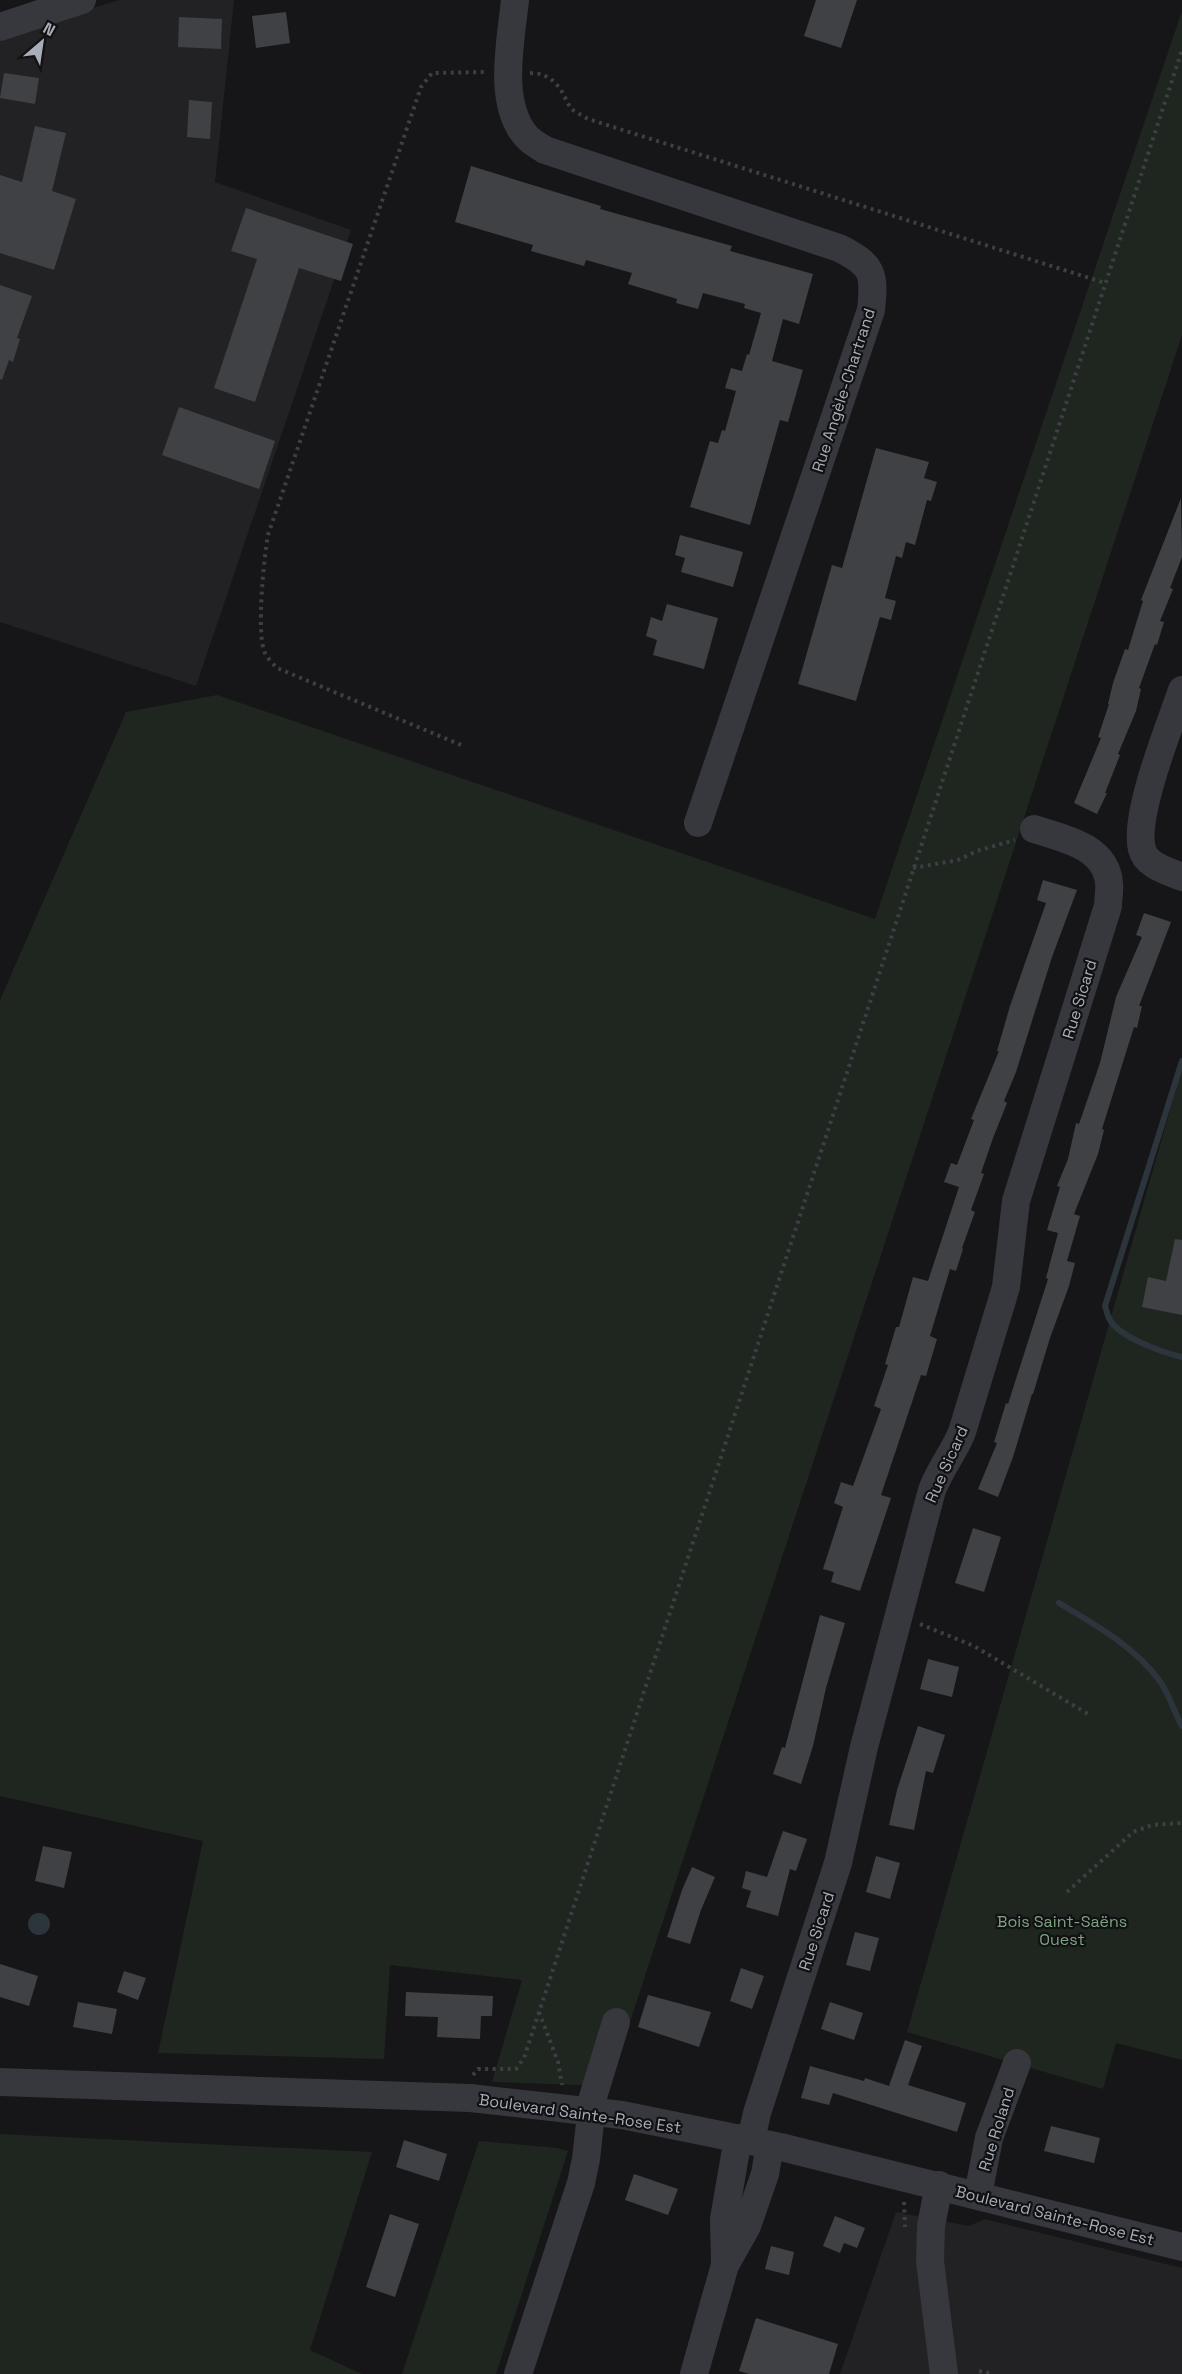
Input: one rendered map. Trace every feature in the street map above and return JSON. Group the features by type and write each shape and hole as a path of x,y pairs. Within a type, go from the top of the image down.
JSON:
{"street":[{"path":"0,27 82,0"},
{"name":"Rue Angèle-Chartrand","path":"515,0 508,71 514,118 527,137 545,150 839,248 861,259 869,270 873,290 871,310 698,823"},
{"path":"1182,690 1142,812 1142,850 1154,866 1182,877"},
{"name":"Rue Sicard","path":"694,2374 724,2265 724,2219 753,2141 757,2113 838,1863 864,1747 932,1490 938,1475 955,1450 962,1432 1006,1287 1016,1200 1108,906 1109,881 1099,858 1074,841 1034,829"},
{"path":"518,2374 581,2183 594,2090 616,2022"},
{"name":"Rue Roland","path":"978,2195 989,2138 1017,2063"},
{"name":"Boulevard Sainte-Rose Est","path":"0,2082 470,2098 591,2111 753,2141 1182,2247"},
{"path":"939,2186 931,2226 930,2261 944,2374"}],"path":[{"path":"472,2082 473,2074 478,2069 512,2070 519,2067 1182,50"},
{"path":"461,745 277,668 265,654 260,636 268,535 421,87 432,73 508,71 542,74 560,88 571,109 588,119 1105,283"},
{"path":"912,869 958,860 990,847 1026,837 1034,829"},
{"path":"898,1616 974,1646 1088,1714"},
{"path":"1067,1892 1133,1832 1152,1825 1182,1823"},
{"path":"538,2011 558,2062 562,2087"},
{"path":"979,2371 993,2374"}],"shaded area":[{"path":"119,0 234,0 215,182 351,230 196,686 0,622 0,36"},
{"path":"39,1913 47,1916 50,1924 47,1932 39,1935 31,1932 28,1924 31,1916"},
{"path":"896,2212 969,2226 985,2219 1182,2268 1182,2374 840,2374"}],"green space":[{"path":"1182,11 1182,335 609,2086 492,2082 522,1980 390,1965 384,2059 158,2053 203,1841 0,1796 0,1000 126,712 217,695 875,919"},
{"name":"Bois Saint-Saëns Ouest","path":"1182,1068 1182,2060 1116,2043 1103,2089 907,2032"},
{"path":"0,2134 372,2152 310,2350 362,2374 0,2374"},
{"path":"479,2141 568,2151 496,2374 402,2374"}],"building":[{"path":"816,0 857,0 841,48 804,36"},
{"path":"286,12 290,43 256,48 252,16"},
{"path":"179,17 222,19 221,49 178,47"},
{"path":"4,73 39,78 35,104 0,98"},
{"path":"189,100 212,102 210,139 187,137"},
{"path":"35,126 66,133 52,191 76,199 54,270 0,253 0,175 22,182"},
{"path":"471,166 601,206 600,209 732,246 730,251 813,274 799,324 783,319 772,361 803,370 788,422 780,420 750,525 690,507 710,441 718,443 722,430 725,431 736,391 725,388 731,368 742,371 761,313 744,308 745,304 703,293 698,309 676,303 677,299 628,284 632,273 586,260 584,266 531,251 533,245 455,222"},
{"path":"246,208 353,244 341,281 299,268 255,402 214,388 257,259 231,251"},
{"path":"0,285 32,296 17,338 20,339 13,362 9,360 2,380 0,379"},
{"path":"179,407 275,441 259,489 162,455"},
{"path":"876,448 929,462 924,478 937,482 931,501 927,500 915,545 906,542 902,558 896,556 885,598 896,601 891,620 880,617 856,701 798,684 832,565 842,568"},
{"path":"1181,498 1182,557 1170,588 1173,589 1160,621 1164,622 1157,645 1155,644 1139,688 1141,689 1136,711 1118,754 1120,755 1105,793 1107,793 1097,814 1074,803 1101,738 1098,737 1113,683 1125,649 1128,650 1143,601 1141,600"},
{"path":"680,535 743,552 733,587 681,572 685,558 675,555"},
{"path":"667,604 718,618 704,669 653,655 657,640 646,636 651,617 662,621"},
{"path":"1043,880 1077,890 1052,957 1016,1072 1004,1101 1007,1103 981,1173 984,1174 971,1210 975,1212 956,1271 950,1269 930,1336 937,1339 926,1376 921,1375 881,1495 891,1498 860,1591 831,1582 834,1572 823,1569 843,1507 834,1503 841,1482 853,1486 881,1409 874,1406 888,1365 885,1364 896,1327 899,1327 913,1277 928,1281 959,1187 944,1182 951,1163 957,1165 974,1120 971,1119 999,1051 997,1051 1010,1006 1046,903 1037,900"},
{"path":"1144,913 1171,922 1139,1006 1142,1006 1137,1028 1134,1027 1102,1129 1104,1130 1098,1154 1074,1214 1080,1216 1067,1261 1075,1263 1069,1286 998,1497 978,1489 997,1443 994,1442 1006,1403 1008,1404 1048,1279 1046,1278 1058,1233 1047,1230 1060,1187 1057,1186 1068,1159 1076,1123 1079,1124 1100,1063 1116,997 1142,937 1136,935"},
{"path":"1175,1239 1182,1240 1182,1315 1142,1307 1148,1277 1166,1281"},
{"path":"973,1528 1001,1537 984,1592 955,1583"},
{"path":"820,1615 845,1623 801,1784 773,1774 782,1747 785,1748"},
{"path":"928,1659 959,1667 952,1697 920,1689"},
{"path":"918,1726 945,1735 933,1773 926,1771 914,1830 889,1825 897,1790"},
{"path":"783,1831 807,1839 796,1871 790,1869 778,1916 746,1907 751,1891 742,1888 746,1871 767,1877"},
{"path":"43,1846 72,1852 64,1888 35,1881"},
{"path":"876,1856 900,1863 890,1899 866,1892"},
{"path":"692,1867 715,1877 690,1944 667,1937"},
{"path":"855,1932 879,1938 870,1971 846,1965"},
{"path":"0,1964 38,1976 29,2006 0,1997"},
{"path":"741,1968 764,1976 752,2009 730,2001"},
{"path":"124,1971 146,1978 138,2000 117,1992"},
{"path":"406,1992 493,1996 492,2016 481,2016 480,2039 437,2037 438,2017 405,2016"},
{"path":"648,1995 711,2012 699,2047 638,2027"},
{"path":"78,2002 117,2009 112,2034 73,2027"},
{"path":"830,2002 863,2013 854,2040 821,2029"},
{"path":"905,2040 922,2046 908,2085 966,2103 957,2132 833,2093 829,2105 801,2098 810,2066 864,2081 865,2078 889,2086"},
{"path":"1051,2126 1100,2138 1094,2163 1044,2151"},
{"path":"404,2140 447,2154 439,2181 396,2167"},
{"path":"634,2174 678,2189 668,2215 625,2200"},
{"path":"390,2214 419,2224 395,2297 366,2287"},
{"path":"835,2216 865,2228 857,2248 844,2243 840,2253 823,2246"},
{"path":"771,2246 794,2252 789,2275 765,2269"},
{"path":"756,2318 838,2344 829,2374 749,2374 739,2371"}],"waterway":[{"path":"1182,1061 1105,1306 1108,1317 1115,1326 1132,1338 1182,1357"},
{"path":"1059,1603 1113,1637 1138,1657 1163,1685 1182,1726"}]}
